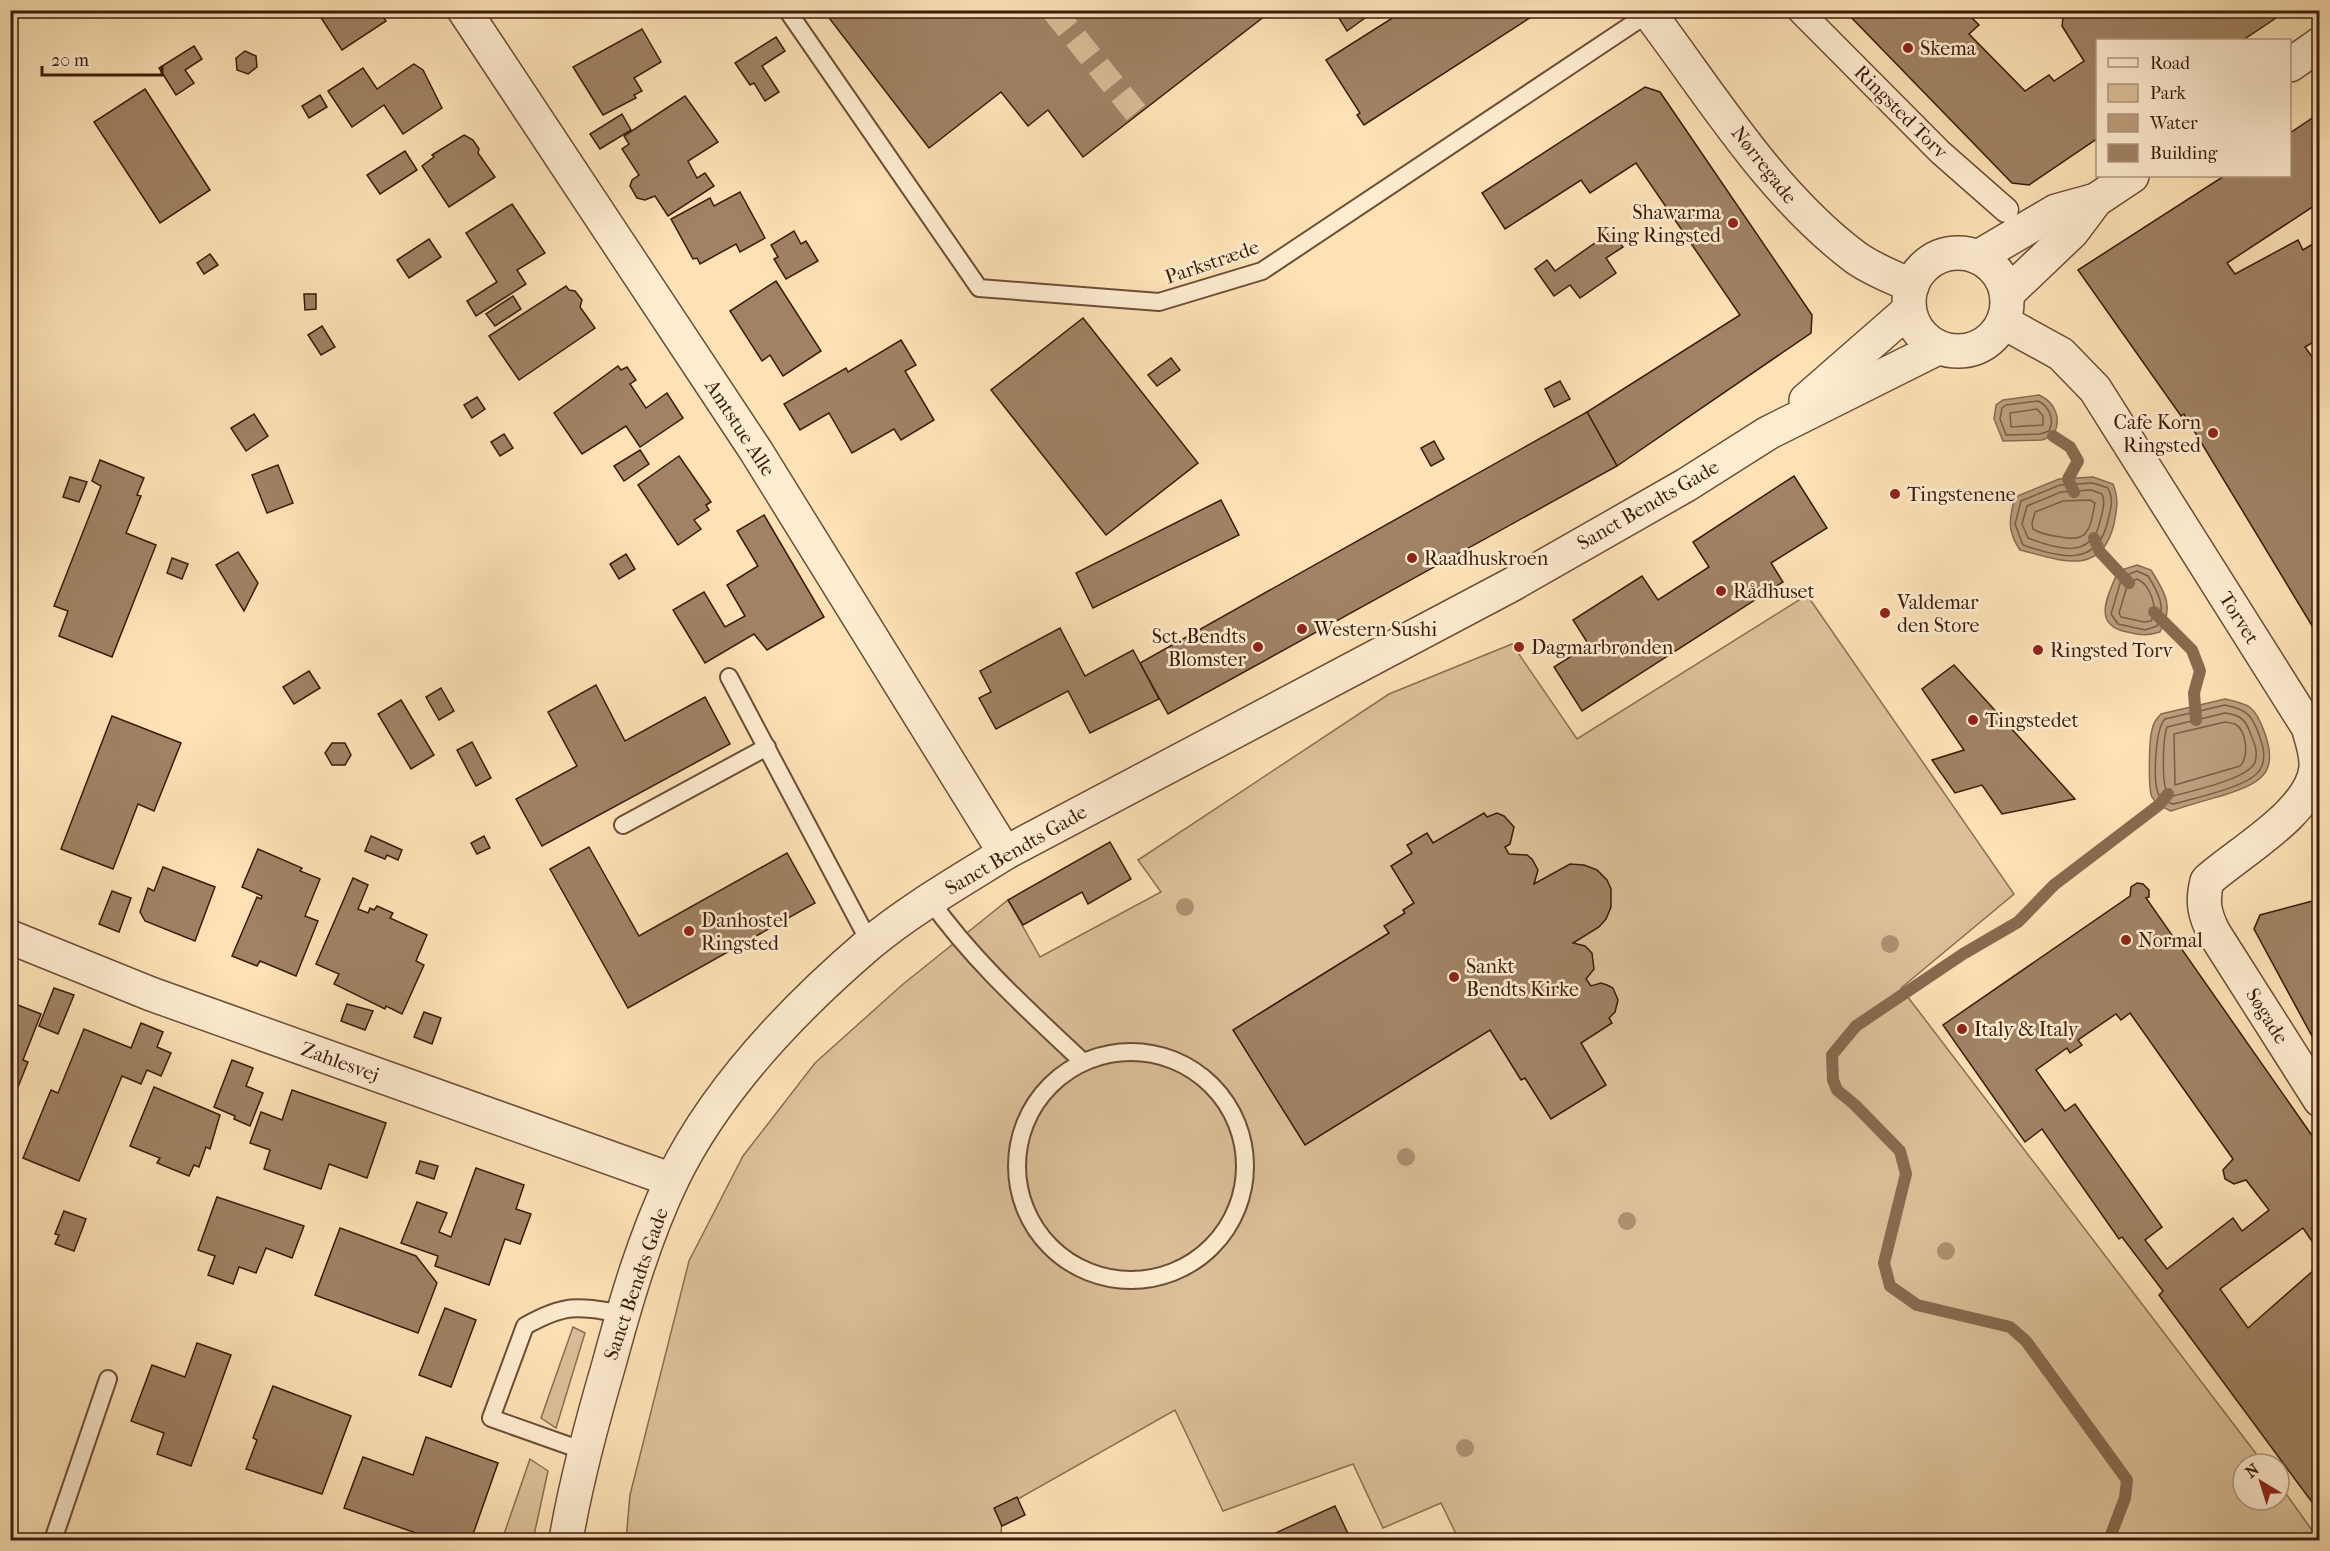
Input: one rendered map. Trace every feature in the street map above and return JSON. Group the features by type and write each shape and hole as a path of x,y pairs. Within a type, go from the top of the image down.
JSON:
{"street":[{"name":"Amtstue Alle","path":"464,10 756,452 1005,853"},
{"name":"Ringsted Torv","path":"1799,10 1940,152 2006,210"},
{"name":"Nørregade","path":"1650,11 1757,158 1804,215 1857,259 1910,298"},
{"path":"2291,64 2319,44"},
{"path":"1978,257 2056,211 2096,200 2130,177"},
{"path":"2005,308 1997,272 1978,257 1965,254 1939,257 1917,273 1910,298 1919,332 1938,348 1968,351 1983,345 2005,308 2072,232 2096,200"},
{"name":"Sanct Bendts Gade","path":"1768,433 1910,298"},
{"name":"Torvet","path":"2005,308 2078,369 2127,436 2307,727 2314,747 2316,769 2311,806 2289,815 2207,880 2203,897 2205,916 2214,933"},
{"name":"Sanct Bendts Gade","path":"566,1540 584,1450 622,1314 647,1238 672,1180 711,1116 746,1069 780,1029 870,943 930,900 1005,853 1511,585 1686,485 1768,433 1938,348"},
{"name":"Søgade","path":"2214,933 2319,1100"},
{"name":"Zahlesvej","path":"10,937 151,994 672,1180"}],"lane":[{"name":"Parkstræde","path":"787,10 978,288 1159,302 1262,271 1650,11"},
{"path":"729,677 870,943"},
{"path":"623,825 767,747"},
{"path":"930,900 949,928 1022,1004 1083,1062"},
{"path":"1117,1052 1154,1053 1188,1066 1214,1087 1234,1115 1244,1147 1244,1186 1231,1223 1206,1253 1172,1273 1134,1281 1095,1275 1061,1257 1034,1228 1023,1202 1019,1192 1017,1154 1028,1116 1050,1085 1083,1062 1117,1052"},
{"path":"584,1450 491,1418 525,1326 547,1314 581,1306 622,1314"},
{"path":"53,1540 108,1379"}],"green space":[{"path":"1807,595 2014,894 1901,988 2255,1452 2231,1452 2231,1512 2291,1512 2291,1501 2319,1540 1459,1540 1441,1503 1383,1528 1353,1464 1223,1511 1175,1410 1002,1508 1001,1540 626,1540 630,1495 689,1261 743,1156 815,1063 902,985 1008,900 1040,957 1161,892 1138,860 1389,694 1512,644 1577,739"},
{"path":"573,1327 585,1333 556,1428 541,1418"},
{"path":"530,1459 548,1471 533,1540 502,1540"}],"water":[{"path":"2039,395 2050,402 2056,412 2057,424 2053,436 2042,440 2003,441 1994,419 1996,405 2003,400"},
{"path":"2093,477 2113,484 2117,499 2114,524 2108,541 2099,552 2089,559 2077,561 2050,558 2020,550 2010,525 2015,497 2059,479"},
{"path":"2137,565 2151,570 2164,594 2167,615 2160,632 2144,635 2127,632 2109,623 2106,616 2107,599 2118,571"},
{"path":"2225,699 2246,705 2257,716 2264,731 2270,757 2264,774 2248,786 2224,795 2171,811 2160,806 2152,797 2150,785 2150,744 2155,721 2161,714"}],"building":[{"path":"316,10 379,10 386,21 342,50"},
{"path":"823,10 1269,10 1270,12 1083,157 1048,110 1028,126 1001,92 929,148"},
{"path":"1334,10 1376,10 1347,31"},
{"path":"1405,10 1542,10 1364,125 1357,115 1360,113 1326,60"},
{"path":"1844,10 1947,10 1954,18 1964,10 1979,25 1969,34 2025,91 2049,75 2054,81 2084,61 2062,26 2064,10 2285,12 2244,39 2096,39 2096,139 2029,185 2012,183"},
{"path":"642,29 661,62 634,78 642,91 634,95 636,98 603,115 573,67"},
{"path":"776,37 785,51 762,66 779,92 765,101 754,83 750,85 735,63"},
{"path":"194,46 202,59 185,70 194,83 176,95 159,68"},
{"path":"245,51 256,56 257,67 248,74 237,70 236,58"},
{"path":"414,64 423,70 442,108 403,134 384,105 352,127 328,91 363,68 377,89"},
{"path":"1645,87 1660,92 1812,315 1811,333 1617,466 1587,412 1740,315 1636,163 1590,193 1581,180 1505,229 1482,193"},
{"path":"145,89 210,190 160,223 94,122"},
{"path":"320,95 327,107 309,118 302,106"},
{"path":"685,96 718,142 688,161 697,178 705,173 714,186 668,216 655,196 645,200 637,198 630,186 632,180 639,175 622,149 629,144 624,136"},
{"path":"2320,113 2320,202 2227,263 2235,274 2298,240 2303,250 2316,242 2320,248 2320,338 2305,347 2313,358 2320,355 2320,639 2184,414 2181,416 2078,270 2222,177 2291,177 2291,132"},
{"path":"622,114 631,130 600,149 590,134"},
{"path":"464,135 473,140 479,149 478,153 495,177 449,207 422,166 434,157 432,155"},
{"path":"405,151 417,170 380,194 367,175"},
{"path":"740,192 765,238 740,252 736,244 700,264 697,258 693,259 671,219 710,198 714,206"},
{"path":"512,204 545,253 517,270 526,284 476,316 467,301 497,282 466,233"},
{"path":"794,231 801,244 806,241 818,261 786,279 774,259 778,257 771,245"},
{"path":"1612,231 1623,247 1606,258 1616,273 1580,298 1570,285 1554,296 1535,269 1547,260 1555,271"},
{"path":"429,239 441,257 409,278 397,260"},
{"path":"210,254 218,265 204,274 197,263"},
{"path":"776,281 821,351 783,376 770,355 762,361 730,311"},
{"path":"566,286 569,290 575,291 582,300 580,307 595,328 519,380 489,336"},
{"path":"304,294 316,294 316,309 305,310"},
{"path":"513,296 521,309 495,326 486,314"},
{"path":"1083,318 1198,463 1106,535 991,390"},
{"path":"322,326 335,347 321,355 308,335"},
{"path":"901,340 916,365 905,371 934,420 901,440 894,429 852,453 829,413 800,430 784,404 846,368 848,372"},
{"path":"1171,358 1180,370 1157,386 1148,375"},
{"path":"618,366 621,370 627,367 636,380 630,384 646,408 667,393 683,418 640,447 626,426 582,454 554,413"},
{"path":"1560,381 1570,399 1554,407 1545,389"},
{"path":"477,397 485,409 472,418 464,405"},
{"path":"1587,412 1617,466 1168,714 1140,663"},
{"path":"254,414 268,436 246,451 231,428"},
{"path":"504,434 513,448 500,456 491,442"},
{"path":"1434,441 1444,459 1431,466 1421,448"},
{"path":"640,450 649,464 624,481 614,466"},
{"path":"679,456 711,502 706,505 709,510 694,520 701,529 678,545 638,485"},
{"path":"100,460 144,478 137,495 141,496 126,533 156,545 112,657 59,636 68,611 54,606 101,486 92,481"},
{"path":"278,465 293,503 267,513 252,475"},
{"name":"Rådhuset","path":"1794,476 1827,528 1771,563 1783,582 1582,711 1554,667 1589,645 1573,620 1642,576 1658,600 1709,567 1693,542"},
{"path":"70,477 87,482 79,502 63,497"},
{"path":"1221,500 1239,535 1093,608 1076,573"},
{"path":"764,515 824,617 767,650 754,634 705,663 673,610 704,592 725,627 745,616 727,585 758,566 737,531"},
{"path":"238,552 258,583 244,611 216,565"},
{"path":"626,554 635,569 619,579 610,564"},
{"path":"172,558 188,564 182,579 167,573"},
{"path":"1060,628 1085,676 1133,650 1159,699 1090,733 1068,691 996,729 979,698 991,692 980,671"},
{"name":"Tingstedet","path":"1954,665 2075,799 2002,814 1982,785 1955,793 1932,760 1964,750 1922,689"},
{"path":"309,671 320,688 294,704 283,687"},
{"path":"596,685 625,741 705,697 730,744 542,846 516,799 577,766 548,712"},
{"path":"441,688 454,711 439,720 426,697"},
{"path":"401,700 434,755 411,769 378,714"},
{"path":"112,716 181,743 154,811 138,804 113,869 61,849"},
{"path":"472,742 491,778 476,786 457,750"},
{"path":"332,743 345,743 351,755 345,765 332,765 325,753"},
{"name":"Sankt Bendts Kirke","path":"1484,813 1487,817 1497,813 1504,816 1514,827 1510,844 1505,847 1509,854 1527,855 1532,859 1538,870 1534,884 1570,864 1584,865 1597,870 1607,880 1611,889 1611,907 1606,919 1599,927 1573,943 1585,946 1592,953 1594,969 1586,979 1591,986 1601,983 1613,988 1618,1000 1615,1012 1609,1018 1612,1023 1581,1043 1606,1085 1551,1119 1525,1078 1521,1080 1490,1030 1305,1145 1233,1030 1389,933 1384,926 1405,913 1403,910 1414,903 1391,866 1412,853 1407,845 1427,833 1433,843"},
{"path":"371,836 402,850 398,860 387,855 385,859 365,851"},
{"path":"484,836 490,848 477,854 471,843"},
{"path":"1110,842 1131,879 1088,904 1082,892 1023,925 1008,900"},
{"path":"589,847 639,936 787,853 815,903 628,1008 550,869"},
{"path":"258,849 302,868 300,871 320,879 305,916 318,921 296,976 260,961 257,966 232,956 257,897 261,899 262,896 242,887"},
{"path":"163,867 215,887 195,941 145,921 140,912 148,888 154,891"},
{"path":"353,878 368,885 358,909 368,913 370,908 374,910 377,906 393,913 390,918 427,935 416,961 424,965 402,1014 386,1006 385,1009 334,984 339,974 316,964"},
{"path":"2137,883 2143,884 2149,890 2149,897 2146,898 2320,1147 2320,1259 2314,1252 2318,1250 2303,1228 2220,1289 2248,1328 2314,1270 2316,1273 2320,1270 2320,1513 2291,1474 2291,1452 2275,1452 2159,1295 2163,1291 2122,1237 2119,1239 2042,1129 2025,1142 1943,1025 2130,896 2131,887","holes":["2130,1013 2233,1159 2223,1170 2225,1179 2234,1184 2246,1180 2269,1210 2242,1231 2233,1218 2167,1269 2145,1240 2162,1227 2075,1104 2065,1111 2036,1070 2067,1048 2070,1053 2082,1045 2078,1040 2116,1014 2121,1020"]},
{"path":"112,891 131,898 119,932 99,924"},
{"path":"2320,899 2320,1051 2254,929 2260,915"},
{"path":"54,988 74,995 58,1034 39,1026"},
{"path":"10,1002 41,1014 23,1060 28,1062 10,1107"},
{"path":"347,1004 373,1011 365,1030 341,1021"},
{"path":"424,1012 441,1018 432,1044 414,1037"},
{"path":"141,1023 163,1032 157,1047 171,1053 161,1076 147,1070 141,1084 122,1076 79,1181 23,1158 51,1090 58,1093 84,1029 131,1048"},
{"path":"232,1060 253,1068 246,1086 263,1093 250,1126 234,1119 235,1116 214,1107"},
{"path":"154,1087 220,1115 210,1149 206,1147 199,1167 194,1165 189,1176 157,1163 160,1158 130,1146"},
{"path":"292,1090 386,1123 367,1178 329,1164 321,1189 264,1169 270,1150 250,1143 261,1112 282,1120"},
{"path":"420,1161 438,1166 434,1179 416,1173"},
{"path":"476,1168 524,1185 516,1209 531,1214 520,1244 505,1239 489,1285 435,1266 438,1256 401,1243 417,1202 447,1213 439,1232 451,1237"},
{"path":"217,1197 304,1226 292,1258 266,1248 256,1273 239,1267 233,1284 208,1275 215,1256 198,1250"},
{"path":"64,1211 86,1219 74,1251 55,1244 59,1235 55,1234"},
{"path":"340,1228 416,1256 437,1283 418,1333 315,1295"},
{"path":"445,1308 476,1320 451,1387 419,1375"},
{"path":"197,1343 231,1355 191,1466 157,1454 164,1433 131,1421 152,1365 185,1377"},
{"path":"273,1386 351,1416 322,1494 246,1469 257,1440 253,1438"},
{"path":"426,1437 498,1463 471,1540 436,1540 344,1508 363,1457 413,1475"},
{"path":"1017,1497 1025,1515 1002,1526 994,1508"},
{"path":"1335,1506 1351,1540 1260,1540"}],"waterway":[{"path":"2053,436 2070,447 2078,461 2068,479 2074,492"},
{"path":"2094,538 2100,552 2129,583"},
{"path":"2154,612 2192,650 2200,671 2194,693 2196,720"},
{"path":"2109,1540 2125,1498 2127,1480 2026,1341 2010,1327 1917,1305 1890,1286 1884,1263 1906,1174 1900,1151 1837,1090 1833,1080 1832,1055 1856,1026 1963,954 2018,922 2054,885 2159,805 2168,794"}],"tunnel":[{"path":"1053,10 1137,114"}],"place":[{"name":"Skema","path":"1908,48"},
{"name":"Shawarma King Ringsted","path":"1733,223"},
{"name":"Cafe Korn Ringsted","path":"2213,433"},
{"name":"Tingstenene","path":"1895,494"},
{"name":"Raadhuskroen","path":"1412,558"},
{"name":"Rådhuset","path":"1721,591"},
{"name":"Valdemar den Store","path":"1885,613"},
{"name":"Western Sushi","path":"1302,629"},
{"name":"Sct. Bendts Blomster","path":"1258,647"},
{"name":"Dagmarbrønden","path":"1519,647"},
{"name":"Ringsted Torv","path":"2038,650"},
{"name":"Tingstedet","path":"1973,720"},
{"name":"Danhostel Ringsted","path":"689,931"},
{"name":"Normal","path":"2126,940"},
{"name":"Sankt Bendts Kirke","path":"1454,977"},
{"name":"Italy & Italy","path":"1962,1029"}]}
